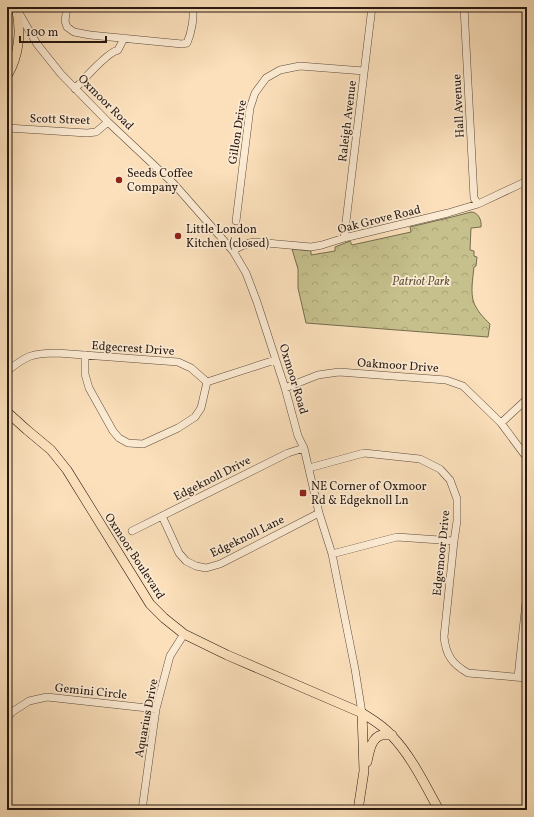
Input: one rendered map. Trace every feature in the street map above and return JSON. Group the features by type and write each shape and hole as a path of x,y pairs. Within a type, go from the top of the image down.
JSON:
{"main road":[{"path":"7,76 16,55 18,42 19,32 16,8"},
{"name":"Oxmoor Boulevard","path":"7,412 50,450 67,470 150,604 164,618 184,634 227,655 362,713"},
{"path":"362,713 375,721 392,735 409,759 439,810"},
{"path":"362,713 364,771"},
{"path":"358,810 364,771 372,744 377,737 382,735 392,735"}],"street":[{"path":"67,7 65,21 67,27 74,32 90,35 182,44 187,43 190,38 193,13 192,7"},
{"name":"Raleigh Avenue","path":"344,238 372,7"},
{"name":"Hall Avenue","path":"464,7 474,198 478,204"},
{"name":"Oxmoor Road","path":"16,8 37,44 61,74 108,122 174,184 233,252 246,273 285,388 298,436 304,448 319,513 332,554 356,669 362,713"},
{"path":"75,89 114,51 113,47 120,38"},
{"name":"Gillon Drive","path":"236,221 250,108 255,93 266,78 280,70 300,66 364,71"},
{"name":"Scott Street","path":"7,128 87,133 96,132 108,122"},
{"name":"Oak Grove Road","path":"233,252 241,246 255,242 310,247 322,245 478,204 527,180"},
{"name":"Edgecrest Drive","path":"7,371 28,356 57,353 178,362 191,368 206,382"},
{"path":"85,355 84,374 89,388 113,431 119,438 128,443 143,444 178,428 195,417 201,408 206,382 275,360"},
{"name":"Oakmoor Drive","path":"285,388 318,375 339,372 446,380 463,386 501,423 527,458"},
{"path":"501,423 527,399"},
{"name":"Edgeknoll Drive","path":"132,530 288,453 304,448"},
{"name":"Edgemoor Drive","path":"309,468 364,453 420,459 440,469 450,480 457,499 457,521 444,637 445,647 450,658 459,668 468,673 527,678"},
{"name":"Edgeknoll Lane","path":"162,516 180,553 186,561 196,566 206,568 220,564 319,513"},
{"path":"332,554 397,537 454,541"},
{"path":"518,677 527,593"},
{"name":"Aquarius Drive","path":"142,810 156,709 170,656 184,634"},
{"name":"Gemini Circle","path":"7,718 12,712 29,701 47,697 156,709"}],"green space":[{"name":"Patriot Park","path":"471,212 478,215 481,224 481,227 471,228 470,250 474,251 474,256 477,257 476,266 474,267 472,295 477,309 490,324 488,337 306,323 298,288 298,269 292,249 311,251 311,255 335,251 335,247 350,241 352,245 411,232 410,227"}],"place":[{"name":"Seeds Coffee Company","path":"119,180"},
{"name":"Little London Kitchen (closed)","path":"178,236"},
{"name":"NE Corner of Oxmoor Rd & Edgeknoll Ln","path":"303,493"}]}
